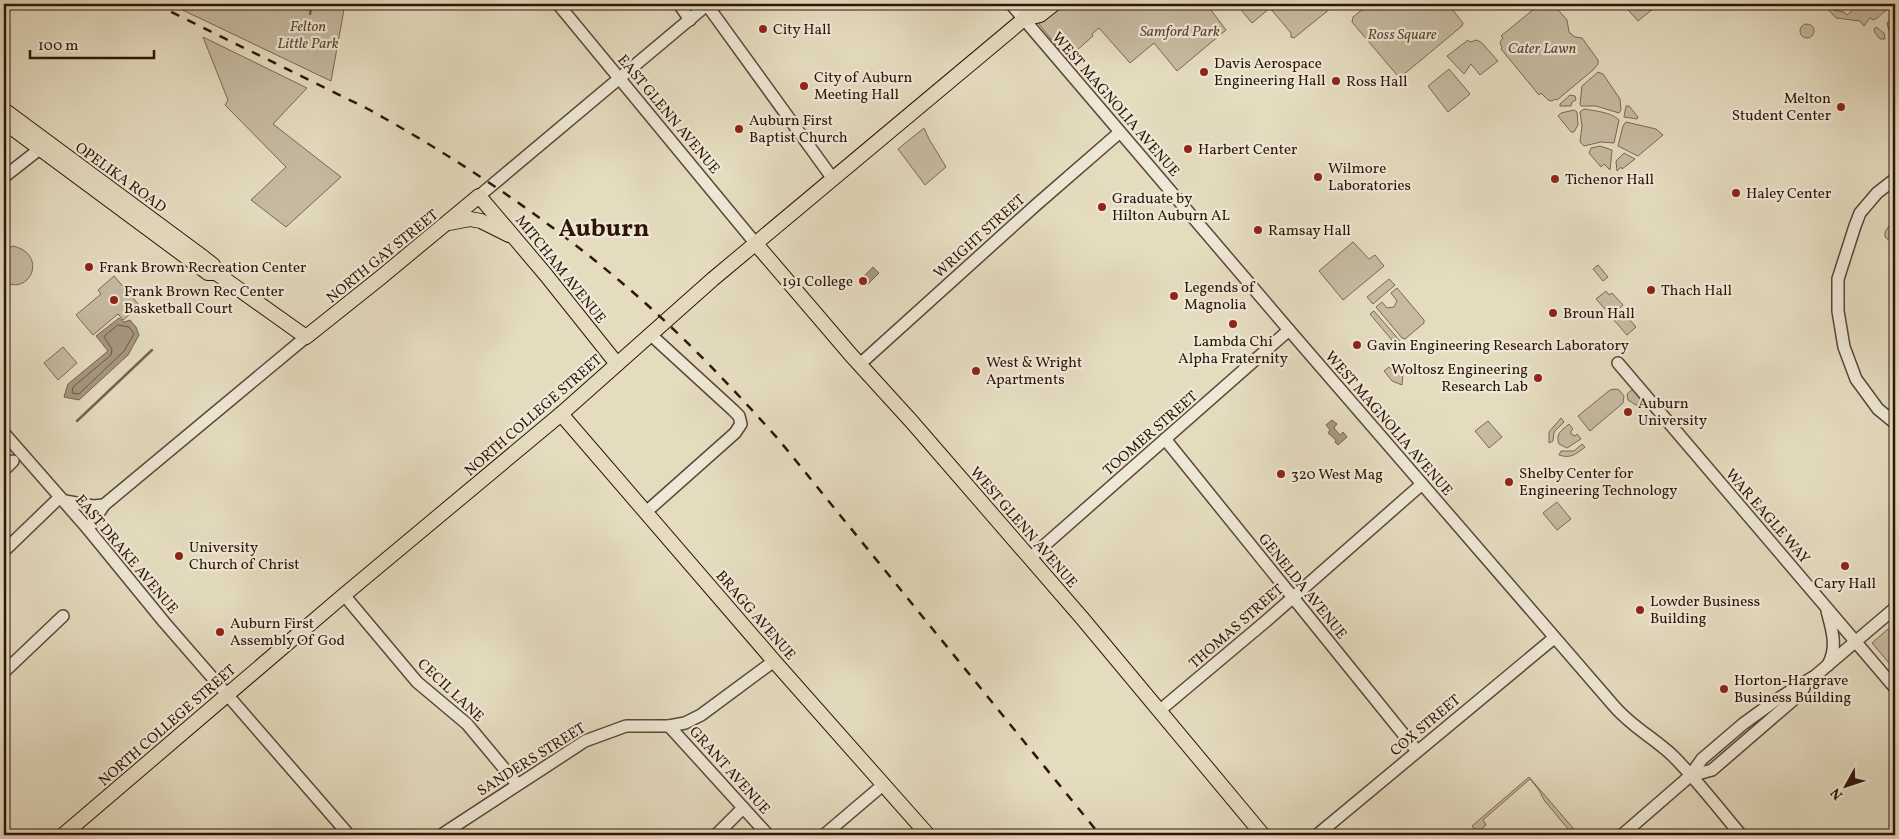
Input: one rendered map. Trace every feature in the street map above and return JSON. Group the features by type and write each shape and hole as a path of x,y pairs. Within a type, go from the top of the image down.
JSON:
{"main road":[{"path":"1024,19 1032,4"},
{"path":"1024,19 1040,15 1054,4"},
{"name":"NORTH COLLEGE STREET","path":"63,835 344,595 561,414 650,334 1024,19"},
{"name":"OPELIKA ROAD","path":"4,110 43,146 197,265 208,273 216,272 306,337"},
{"name":"OPELIKA ROAD","path":"4,122 43,146"},
{"name":"NORTH GAY STREET","path":"306,337 479,196"},
{"name":"MITCHAM AVENUE","path":"479,196 516,238 617,364"},
{"path":"448,223 470,219 481,221 516,238"},
{"name":"WEST GLENN AVENUE","path":"756,244 1030,558 1263,835"},
{"name":"BRAGG AVENUE","path":"561,414 774,661 928,835"}],"street":[{"name":"EAST GLENN AVENUE","path":"558,4 756,244"},
{"path":"679,4 690,20"},
{"name":"NORTH GAY STREET","path":"479,196 708,4"},
{"path":"708,4 793,126 833,179"},
{"name":"WEST MAGNOLIA AVENUE","path":"1011,4 1554,638 1627,721 1662,746 1741,835"},
{"name":"WRIGHT STREET","path":"860,364 1120,132"},
{"path":"4,177 43,146"},
{"path":"1895,179 1877,193 1860,213 1854,226 1838,279 1838,311 1844,348 1856,379 1878,409 1895,422"},
{"name":"TOOMER STREET","path":"1030,558 1289,330"},
{"path":"646,512 736,433 741,424 739,416 733,410 650,334"},
{"name":"NORTH GAY STREET","path":"88,529 104,505 306,337"},
{"name":"WAR EAGLE WAY","path":"1618,363 1895,688"},
{"name":"EAST DRAKE AVENUE","path":"4,433 88,529 164,622 349,835"},
{"name":"GENELDA AVENUE","path":"1165,439 1417,751"},
{"path":"4,470 13,461"},
{"name":"THOMAS STREET","path":"1159,711 1293,598 1422,484"},
{"path":"4,551 62,499 93,506 104,505"},
{"name":"CECIL LANE","path":"344,595 417,682 467,724 517,784"},
{"path":"1826,607 1834,642 1833,652 1827,667"},
{"path":"1622,835 1690,776 1712,770 1792,701 1815,676 1895,608"},
{"path":"4,672 63,616"},
{"name":"COX STREET","path":"1317,835 1554,638"},
{"name":"SANDERS STREET","path":"441,835 578,745 608,731 626,726 669,726 685,722 701,715 774,661"},
{"name":"GRANT AVENUE","path":"669,726 768,835"},
{"path":"824,835 884,784"},
{"path":"716,835 742,808"}],"green space":[{"name":"Felton Little Park","path":"170,4 345,4 331,81"},
{"name":"Samford Park","path":"1060,4 1209,4 1208,6 1226,30 1177,71 1154,43 1130,63 1099,28 1092,34 1093,36 1067,59 1039,24"},
{"name":"Samford Park","path":"1236,4 1336,4 1294,38 1291,37 1291,33 1270,8 1252,23"},
{"name":"Ross Square","path":"1369,4 1448,4 1463,23 1462,26 1403,75 1397,75 1352,22 1353,17"},
{"name":"Cater Lawn","path":"1540,4 1554,5 1567,20 1569,32 1575,37 1582,38 1598,60 1598,64 1593,70 1557,100 1552,101 1548,100 1541,93 1539,95 1501,49 1500,42 1503,38 1501,36"},
{"path":"1623,4 1659,4 1638,21"},
{"path":"1820,4 1828,4 1833,10 1844,12 1847,15 1860,4 1894,4 1877,18 1873,20 1870,18 1864,26 1860,21 1836,18 1827,8 1822,7"},
{"path":"1895,14 1895,38 1889,31 1887,23"},
{"path":"1804,24 1810,24 1814,31 1810,38 1804,38 1800,34 1800,28"},
{"path":"1876,27 1884,33 1885,39 1880,39 1875,33 1874,29"},
{"path":"203,37 307,88 273,124 341,177 286,227 251,200 286,167 225,105 228,100"},
{"path":"1468,40 1470,42 1477,40 1482,43 1498,61 1480,75 1471,64 1464,74 1447,56"},
{"path":"1449,69 1470,94 1448,112 1428,86"},
{"path":"1598,72 1603,74 1620,99 1621,110 1619,113 1596,106 1581,106 1582,86"},
{"path":"1570,95 1575,96 1576,100 1572,102 1571,106 1560,106 1560,104"},
{"path":"1626,106 1629,106 1638,117 1637,119 1624,117"},
{"path":"1584,109 1598,111 1616,117 1619,120 1614,143 1601,142 1584,146 1580,142 1582,126 1580,112"},
{"path":"1574,110 1577,112 1578,125 1574,132 1571,132 1558,116 1561,113"},
{"path":"1626,122 1656,129 1663,135 1638,156 1618,146 1623,126"},
{"path":"924,128 946,167 925,185 898,149"},
{"path":"1600,146 1612,150 1610,170 1604,164 1601,167 1589,153 1591,148"},
{"path":"1624,153 1635,159 1617,171 1616,161"},
{"path":"1895,217 1895,241 1891,242 1885,237 1885,232"},
{"path":"1353,242 1369,259 1375,255 1384,266 1343,300 1319,271"},
{"path":"13,246 24,250 30,257 33,265 28,279 14,285 4,282 4,250"},
{"path":"1598,265 1608,277 1603,281 1593,269"},
{"name":"Frank Brown Rec Center Basketball Court","path":"114,276 140,306 123,320 118,314 93,335 76,315 101,294 98,290"},
{"path":"1389,279 1395,285 1373,304 1367,297"},
{"path":"1397,288 1424,320 1424,323 1405,339 1402,338 1376,307 1382,302 1387,308 1394,307 1397,301 1391,293"},
{"path":"1606,291 1609,295 1612,293 1623,305 1613,315 1596,299"},
{"path":"1374,311 1400,341 1396,345 1370,314"},
{"path":"1622,311 1636,327 1627,335 1613,319"},
{"path":"63,347 77,363 58,380 44,363"},
{"path":"1397,365 1403,373 1402,385 1392,381 1384,371 1389,367 1392,370"},
{"path":"1616,389 1624,396 1623,403 1590,431 1578,416 1610,390"},
{"path":"1633,389 1642,399 1641,408 1628,400 1627,394"},
{"path":"1561,418 1564,422 1554,432 1553,441 1549,443 1549,432"},
{"path":"1488,421 1502,437 1489,448 1475,431"},
{"path":"1569,424 1573,429 1571,434 1575,436 1577,434 1581,439 1567,448 1559,444 1558,438 1560,432"},
{"path":"1582,444 1585,447 1573,455 1559,455 1561,451 1574,451"},
{"path":"1557,502 1571,519 1557,530 1543,513"},
{"path":"1895,623 1895,670 1872,643"},
{"path":"1529,777 1579,835 1573,835 1544,800 1530,779 1483,820 1486,825 1481,829 1485,835 1479,835 1472,826"}],"water":[{"path":"873,267 879,273 867,285 861,279"},
{"path":"119,318 124,322 130,320 136,327 139,335 128,355 79,400 64,397 68,384 108,351 96,336"},
{"path":"1332,420 1337,424 1334,428 1340,435 1343,432 1347,437 1338,445 1335,442 1336,440 1328,433 1330,430 1326,425"}],"waterway":[{"path":"310,14 312,4"},
{"path":"77,421 152,350"}],"railway":[{"path":"155,4 368,109 434,147 530,211 642,300 703,358 779,440 1100,835"}],"place":[{"name":"City Hall","path":"763,29"},
{"name":"Davis Aerospace Engineering Hall","path":"1204,72"},
{"name":"Ross Hall","path":"1336,81"},
{"name":"City of Auburn Meeting Hall","path":"804,86"},
{"name":"Melton Student Center","path":"1841,107"},
{"name":"Auburn First Baptist Church","path":"739,129"},
{"name":"Harbert Center","path":"1188,149"},
{"name":"Wilmore Laboratories","path":"1318,177"},
{"name":"Tichenor Hall","path":"1555,179"},
{"name":"Haley Center","path":"1736,193"},
{"name":"Graduate by Hilton Auburn AL","path":"1102,207"},
{"name":"Ramsay Hall","path":"1258,230"},
{"name":"Frank Brown Recreation Center","path":"89,267"},
{"name":"191 College","path":"863,281"},
{"name":"Thach Hall","path":"1651,290"},
{"name":"Legends of Magnolia","path":"1174,296"},
{"name":"Frank Brown Rec Center Basketball Court","path":"114,300"},
{"name":"Broun Hall","path":"1553,313"},
{"name":"Lambda Chi Alpha Fraternity","path":"1233,324"},
{"name":"Gavin Engineering Research Laboratory","path":"1357,345"},
{"name":"West & Wright Apartments","path":"976,371"},
{"name":"Woltosz Engineering Research Lab","path":"1538,378"},
{"name":"Auburn University","path":"1628,412"},
{"name":"320 West Mag","path":"1281,474"},
{"name":"Shelby Center for Engineering Technology","path":"1509,482"},
{"name":"University Church of Christ","path":"179,556"},
{"name":"Cary Hall","path":"1845,566"},
{"name":"Lowder Business Building","path":"1640,610"},
{"name":"Auburn First Assembly Of God","path":"220,632"},
{"name":"Horton-Hargrave Business Building","path":"1724,689"}],"district":[{"name":"Auburn","path":"604,227"}]}
